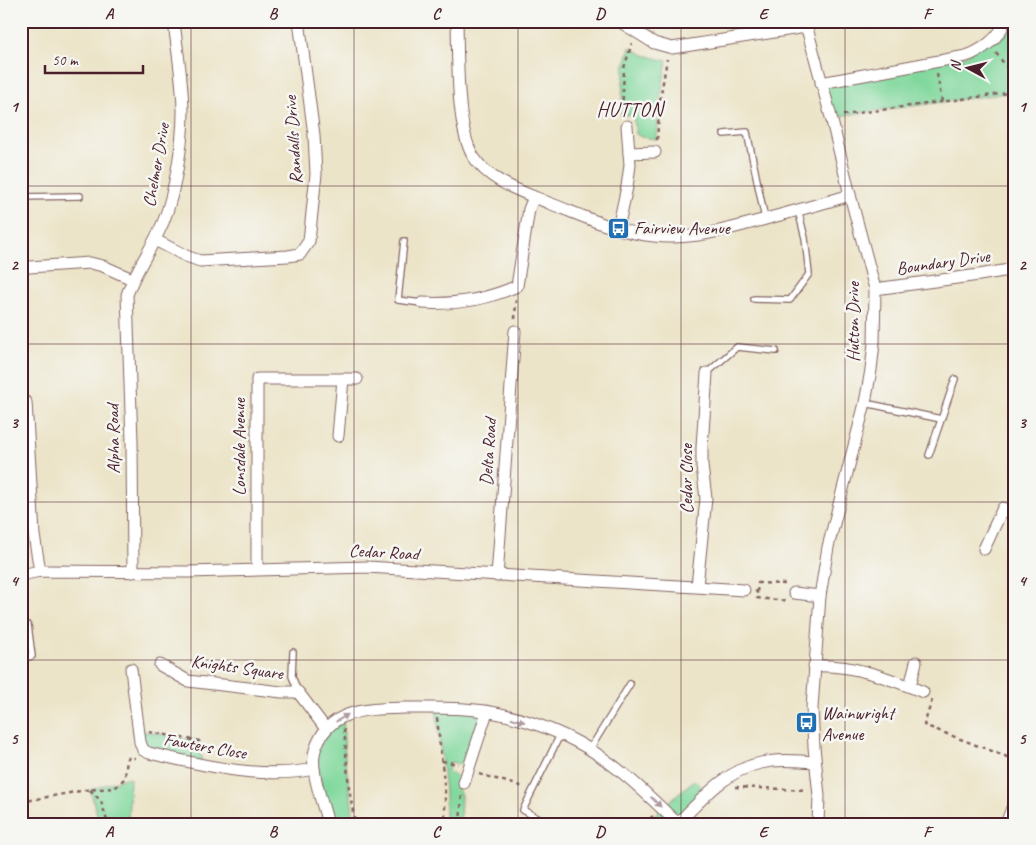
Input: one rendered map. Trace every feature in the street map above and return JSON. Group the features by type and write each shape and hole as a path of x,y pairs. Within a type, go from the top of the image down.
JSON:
{"street":[{"name":"Chelmer Drive","path":"127,305 127,295 132,279 156,240 171,200 181,139 183,112 174,21"},
{"name":"Randalls Drive","path":"156,240 186,256 200,261 300,254 309,240 316,174 314,135 299,21"},
{"path":"457,21 461,113 467,141 473,156 488,173 507,185 534,197 618,228 653,236 690,236 713,234 850,195"},
{"path":"619,21 654,42 668,48 686,47 805,24"},
{"path":"822,83 966,56 989,44 1005,21"},
{"name":"Hutton Drive","path":"805,24 875,289 874,343 871,370 865,403 828,547 820,596 812,708 818,790 818,824"},
{"path":"618,228 630,165 627,126"},
{"path":"629,153 655,152"},
{"path":"422,303 446,304 475,301 517,286 529,209 534,197"},
{"path":"29,267 90,263 103,266 132,279"},
{"name":"Boundary Drive","path":"875,289 1014,271"},
{"name":"Alpha Road","path":"127,305 132,442 133,572"},
{"name":"Delta Road","path":"497,576 515,331"},
{"name":"Cedar Close","path":"697,586 706,498 702,447 707,373"},
{"path":"338,436 343,379"},
{"name":"Lonsdale Avenue","path":"256,569 257,380 357,379"},
{"path":"26,402 34,535 40,571"},
{"path":"984,549 1003,508 1015,514"},
{"name":"Cedar Road","path":"21,575 40,571 133,572 367,567 744,590"},
{"path":"792,593 820,596"},
{"path":"910,686 916,662"},
{"name":"Knights Square","path":"160,665 188,681 298,692 326,728"},
{"path":"814,666 854,669 910,686 923,692"},
{"name":"Fawters Close","path":"131,669 138,730 143,750 149,754 237,770 272,773 314,769"},
{"path":"328,824 314,769 315,749 326,728 343,716 369,709 436,707 487,712 511,717 560,735 590,750 632,779 677,823 716,786 743,768 760,763 784,760 815,762"},
{"path":"464,783 487,712"},
{"path":"1006,824 1015,800"}],"lane":[{"path":"724,134 746,132 766,219"},
{"path":"21,197 80,196"},
{"path":"754,299 790,300 809,274 805,238 798,210"},
{"path":"404,241 398,300 422,303"},
{"path":"707,373 736,347 776,351"},
{"path":"929,455 955,379"},
{"path":"865,403 941,419"},
{"path":"21,659 32,656 28,624"},
{"path":"293,652 292,676 298,692"},
{"path":"590,750 630,684"},
{"path":"541,820 523,810 560,735"}],"path":[{"path":"627,126 621,115 624,68 636,32"},
{"path":"989,44 1015,78"},
{"path":"655,152 668,48"},
{"path":"935,62 942,102"},
{"path":"831,117 1015,92"},
{"path":"515,331 517,286"},
{"path":"758,582 791,584 792,593 789,602 757,598 758,582"},
{"path":"744,590 757,592"},
{"path":"923,692 933,696 924,725 1015,760"},
{"path":"436,707 445,792 444,824"},
{"path":"343,716 348,779 355,824"},
{"path":"138,730 199,741 202,764"},
{"path":"21,802 90,790 110,789 119,786 125,778 127,758 138,759 143,750"},
{"path":"441,761 534,790"},
{"path":"460,824 461,795 464,783"},
{"path":"716,786 818,790"},
{"path":"90,790 101,801 108,824"}],"green space":[{"path":"1004,25 1015,30 1015,92 831,117 821,83 966,56"},
{"path":"630,47 644,55 667,61 660,100 657,139 641,137 636,134 633,115 621,115 624,68"},
{"path":"436,707 487,712 470,766 450,762 448,772 457,776 457,788 461,795 460,824 445,824 445,792"},
{"path":"343,716 345,760 355,824 328,824 315,749"},
{"path":"138,730 199,741 202,764 149,753"},
{"path":"130,778 128,824 101,824 90,790"},
{"path":"694,780 708,794 677,824 644,824"}],"place":[{"name":"Fairview Avenue","path":"618,228"},
{"name":"Wainwright Avenue","path":"806,723"}],"district":[{"name":"HUTTON","path":"630,109"}]}
